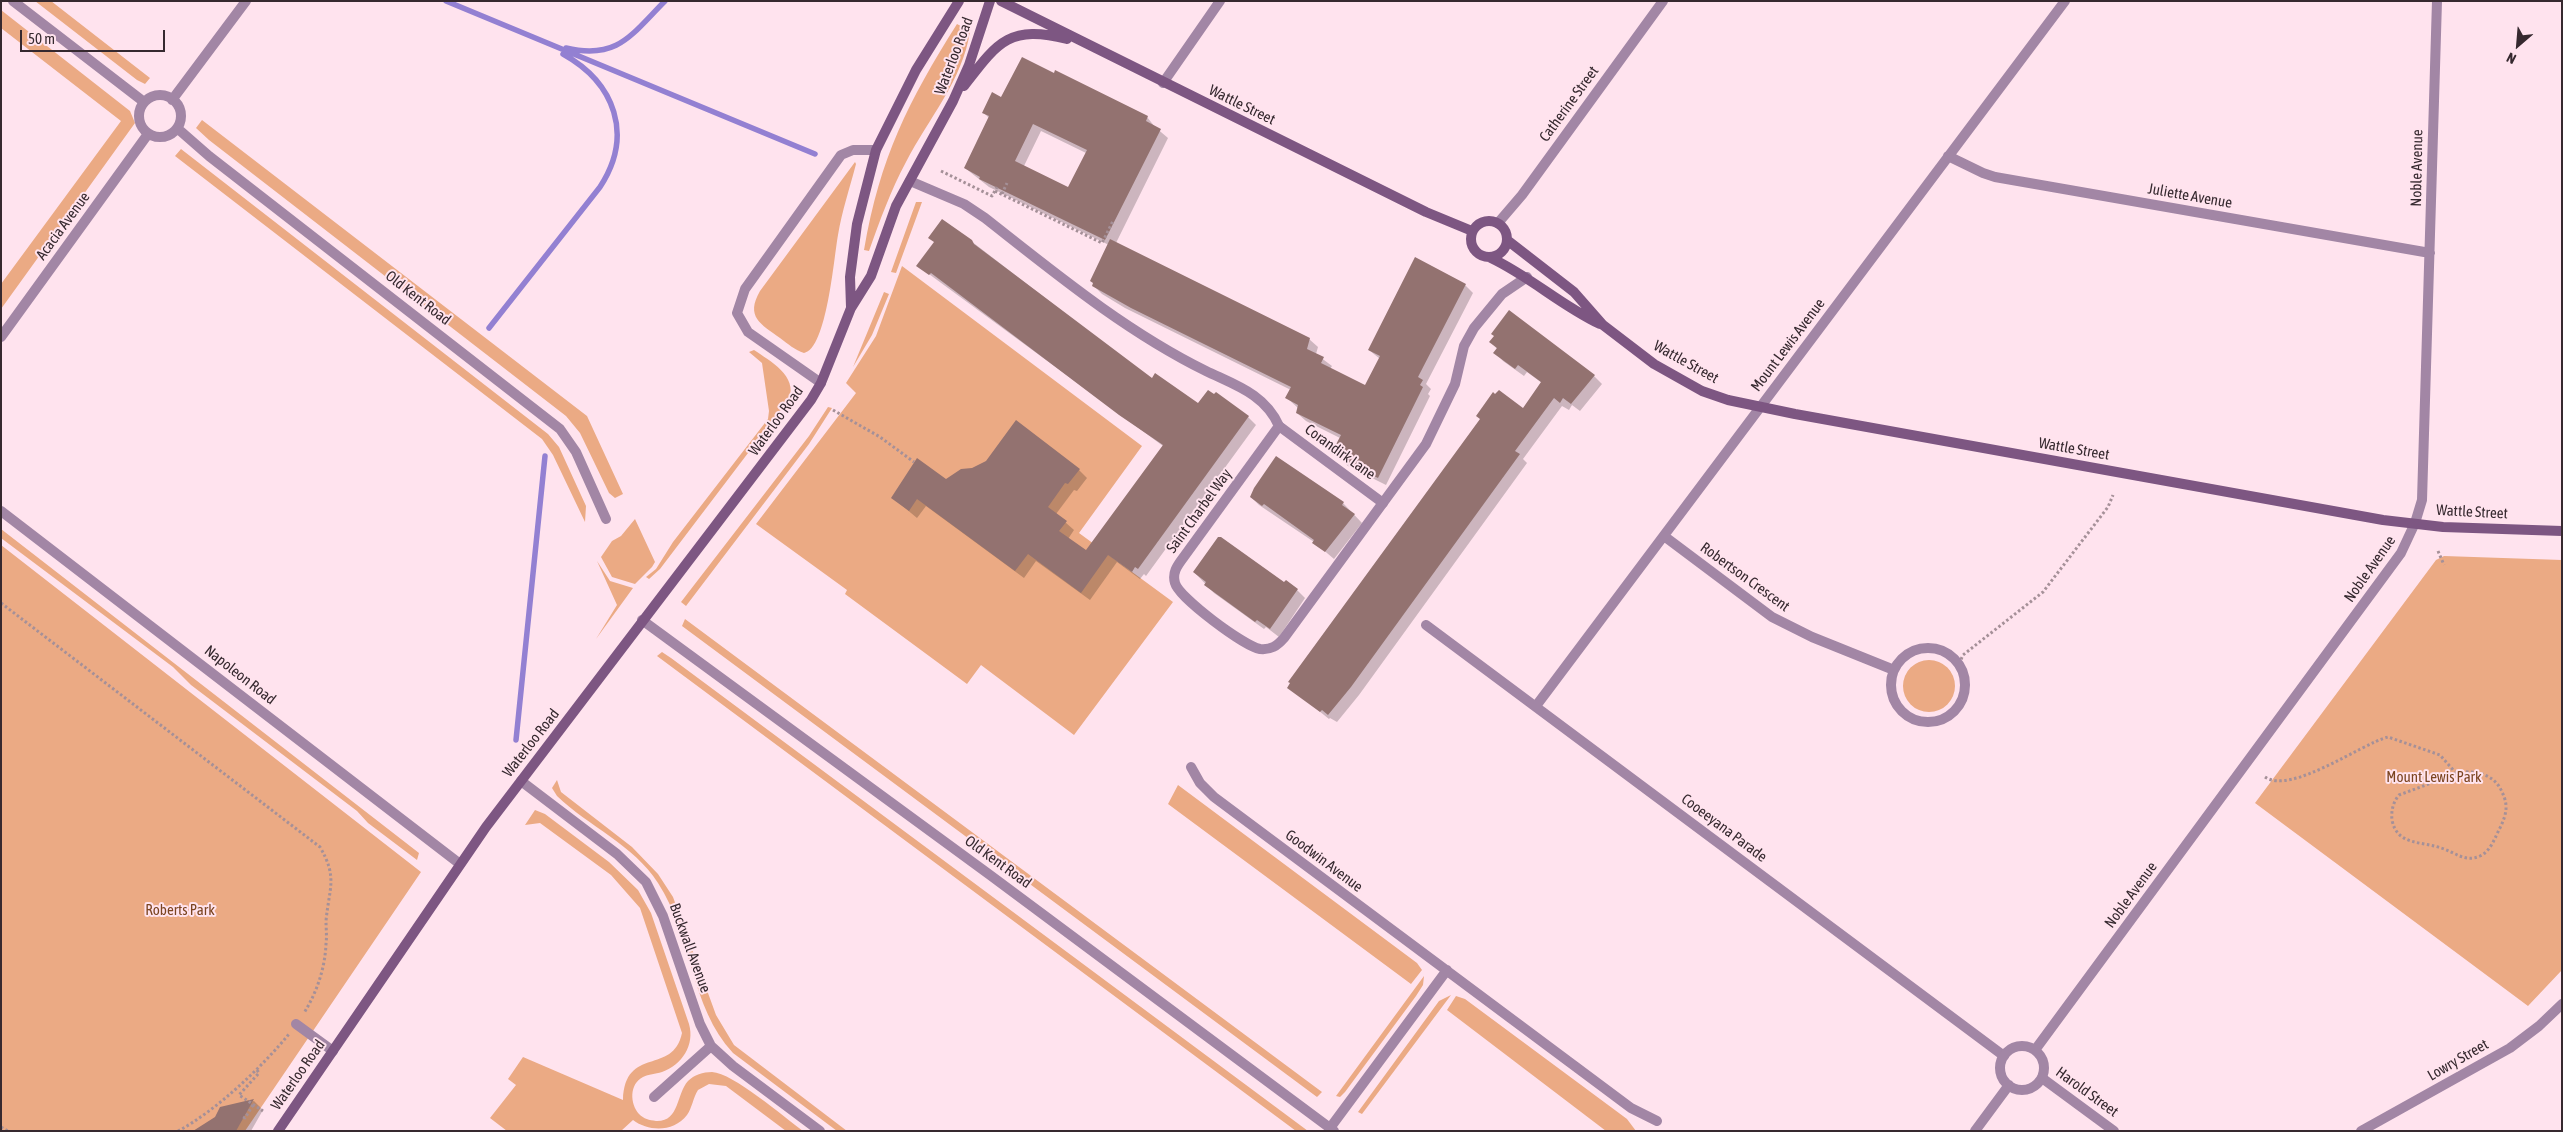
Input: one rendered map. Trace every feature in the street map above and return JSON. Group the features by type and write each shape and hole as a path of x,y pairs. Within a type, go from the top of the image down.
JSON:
{"main road":[{"name":"Waterloo Road","path":"851,308 850,277 857,224 876,150 916,70 959,1"},
{"name":"Waterloo Road","path":"278,1131 460,864 642,620 802,414 822,383 851,308 871,276 896,206 953,101 969,65 990,1"},
{"name":"Wattle Street","path":"1001,1 1426,212 1472,231"},
{"path":"953,101 986,60 1011,36 1040,34 1084,43"},
{"path":"1492,221 1498,224 1503,228 1507,240 1502,252 1491,258 1484,257 1473,250 1471,244 1472,231 1480,223 1492,221"},
{"name":"Wattle Street","path":"1507,240 1574,292 1603,325 1654,364 1702,390 1728,400 2383,520 2443,527 2562,531"},
{"name":"Wattle Street","path":"1491,258 1527,277 1573,311 1603,325"}],"street":[{"path":"13,1 144,102"},
{"path":"172,100 246,1"},
{"path":"1163,83 1220,1"},
{"name":"Catherine Street","path":"1498,224 1522,195 1663,1"},
{"name":"Mount Lewis Avenue","path":"1536,706 2065,1"},
{"name":"Noble Avenue","path":"2035,1050 2396,561 2406,547 2415,524 2422,500 2436,1"},
{"path":"157,95 172,100 180,112 177,128 164,137 148,134 142,127 139,119 144,102 157,95"},
{"name":"Old Kent Road","path":"177,128 209,156 560,428 576,452 606,519"},
{"name":"Acacia Avenue","path":"1,337 148,134"},
{"name":"Waterloo Road","path":"822,383 748,332 737,313 745,290 841,155 853,150 876,150"},
{"name":"Juliette Avenue","path":"1948,156 1983,174 1995,177 2430,253"},
{"path":"910,180 964,204 1109,313 1158,346 1265,402 1278,426"},
{"name":"Saint Charbel Way","path":"1278,426 1183,558 1174,575 1176,586 1184,597 1243,641 1261,649 1277,645 1426,444 1455,384 1464,346 1474,328 1502,294 1527,277"},
{"name":"Corandirk Lane","path":"1278,426 1383,503"},
{"name":"Napoleon Road","path":"1,511 460,864"},
{"name":"Robertson Crescent","path":"1664,536 1772,617 1812,637 1894,670"},
{"name":"Old Kent Road","path":"642,620 990,875 1332,1130"},
{"name":"Cooeeyana Parade","path":"1426,625 2004,1056"},
{"path":"1927,648 1945,652 1959,664 1965,681 1964,693 1960,704 1946,717 1929,722 1911,718 1898,705 1891,688 1894,670 1900,660 1910,652 1927,648"},
{"name":"Goodwin Avenue","path":"1191,767 1200,782 1214,797 1631,1108 1657,1120"},
{"name":"Buckwall Avenue","path":"521,781 617,854 646,882 663,916 700,1024 711,1046 733,1066 820,1131"},
{"path":"1332,1130 1447,970"},
{"name":"Lowry Street","path":"2361,1131 2510,1048 2539,1026 2562,1004"},
{"path":"296,1024 334,1051"},
{"path":"654,1097 711,1046"},
{"path":"2022,1046 2035,1050 2042,1060 2042,1078 2027,1089 2014,1088 2001,1075 2004,1056 2009,1051 2022,1046"},
{"name":"Harold Street","path":"2042,1078 2114,1131"},
{"path":"1975,1131 2009,1085"}],"path":[{"path":"940,171 992,196 996,189 1002,194 1102,243 1113,221"},
{"path":"1002,194 1007,183"},
{"path":"833,410 880,436 914,462"},
{"path":"1959,664 1963,655 2044,592 2108,507 2113,495"},
{"path":"2438,551 2444,565"},
{"path":"1,603 320,847 328,863 332,882 326,920 326,951 317,987 296,1024 239,1095 263,1111"},
{"path":"2265,777 2275,781 2310,774 2388,737 2440,755 2456,773"},
{"path":"2475,772 2489,777 2501,789 2507,807 2489,848 2484,854 2472,858 2462,858 2440,847 2409,841 2398,833 2392,819 2394,802 2402,793 2456,773 2475,772"},
{"path":"178,1131 258,1071"},
{"path":"243,1117 245,1118 253,1105"},
{"path":"1,1127 8,1131"}],"green space":[{"path":"35,1 51,1 150,78 145,84 137,80"},
{"path":"1,10 130,111 135,123 1,309 1,284 121,121 1,28"},
{"path":"957,24 970,31 960,66 944,99 901,173 886,205 869,251 864,250 878,186 898,131 924,79"},
{"path":"202,120 587,416 623,494 615,498 609,493 580,433 566,416 209,140 196,128"},
{"path":"181,149 548,434 559,447 586,506 585,522 553,455 542,439 175,156"},
{"path":"855,162 840,226 824,319 812,348 804,353 792,347 761,324 757,319 754,307 760,291"},
{"path":"916,202 922,202 896,273 891,272"},
{"path":"902,266 1142,446 1079,533 1173,602 1074,735 981,665 967,684 845,594 847,590 756,524 856,393 846,383 876,336"},
{"path":"884,292 889,294 872,335 853,367"},
{"path":"754,350 774,364 786,376 790,383 789,399 660,569 649,579 646,577 656,569 673,542 768,419 769,411 762,363 749,352"},
{"path":"828,407 832,408 809,444 686,606 681,602 809,436"},
{"path":"635,519 655,562 635,584 612,577 601,557 612,541 621,536"},
{"path":"1,529 419,853 417,860 368,823 357,811 191,685 173,667 1,538"},
{"name":"Roberts Park","path":"1,545 421,872 245,1131 1,1131"},
{"name":"Mount Lewis Park","path":"2444,556 2562,560 2562,970 2528,1006 2255,803 2436,560"},
{"path":"597,561 610,581 633,588 596,639 617,605"},
{"path":"685,619 1322,1092 1317,1097 682,626"},
{"path":"662,652 1308,1131 1296,1131 657,656"},
{"path":"1924,660 1934,660 1948,667 1955,681 1955,691 1948,705 1934,712 1924,712 1914,708 1907,701 1903,691 1903,681 1907,671 1914,664"},
{"path":"557,780 561,792 632,847 658,874 673,897 716,1015 734,1045 847,1131 837,1131 733,1053 719,1035 708,1014 699,993 678,925 658,883 648,870 624,847 557,796 552,788"},
{"path":"1178,785 1417,963 1422,970 1411,984 1168,804"},
{"path":"535,810 545,814 609,862 638,890 651,913 689,1024 690,1039 681,1059 669,1069 643,1077 635,1084 632,1094 634,1105 639,1114 647,1119 664,1120 674,1112 684,1086 688,1081 699,1074 712,1072 721,1074 745,1087 803,1131 786,1131 726,1086 709,1084 698,1090 689,1112 682,1121 668,1127 646,1127 633,1120 621,1131 507,1131 490,1118 516,1085 508,1079 523,1057 623,1100 626,1083 632,1072 640,1066 669,1054 677,1046 682,1033 640,908 611,875 540,823 525,825"},
{"path":"1424,976 1423,985 1416,996 1345,1092 1340,1097 1336,1096"},
{"path":"1451,995 1362,1114 1358,1112 1439,1001"},
{"path":"1456,996 1465,999 1627,1119 1636,1131 1606,1131 1447,1010"}],"building":[{"path":"1022,57 1054,73 1055,70 1148,116 1146,121 1161,129 1105,240 979,179 980,177 964,168 989,116 982,113 992,92 1001,97","holes":["1033,124 1087,150 1068,187 1015,161"]},
{"path":"942,219 1152,378 1155,373 1198,403 1208,390 1214,394 1216,392 1249,416 1138,569 1135,567 1132,572 1108,555 1081,593 1028,554 1015,571 917,499 909,511 891,498 917,458 946,479 961,469 972,468 986,461 1016,420 1080,469 1068,484 1065,483 1048,507 1067,521 1059,531 1086,550 1163,445 1119,415 931,273 929,275 916,266 934,242 928,238"},
{"path":"1110,239 1310,338 1307,349 1324,357 1321,363 1365,385 1380,356 1368,350 1415,257 1466,284 1418,377 1423,380 1420,385 1423,387 1378,478 1338,458 1339,456 1332,452 1341,435 1296,413 1298,405 1285,398 1291,387 1131,308 1092,286 1093,283 1090,281"},
{"path":"1509,310 1595,375 1571,404 1563,398 1560,403 1554,398 1515,451 1520,454 1351,687 1328,715 1322,710 1320,712 1287,688 1290,683 1288,682 1480,419 1476,416 1493,392 1495,394 1499,390 1523,408 1541,382 1518,365 1515,369 1493,353 1497,348 1489,342 1494,336 1491,334"},
{"path":"1276,456 1344,502 1342,505 1355,514 1325,552 1312,543 1314,540 1264,504 1262,506 1250,497"},
{"path":"1218,537 1221,537 1284,582 1286,580 1298,589 1270,629 1257,620 1255,622 1204,585 1206,582 1193,572"},
{"path":"254,1099 236,1131 193,1131 215,1117 220,1107"}],"waterway":[{"path":"446,1 815,154"},
{"path":"566,48 599,51 622,42 665,1"},
{"path":"489,328 600,187 610,168 616,148 617,130 614,112 607,95 596,80 581,66 563,54"},
{"path":"516,740 545,456"}]}
